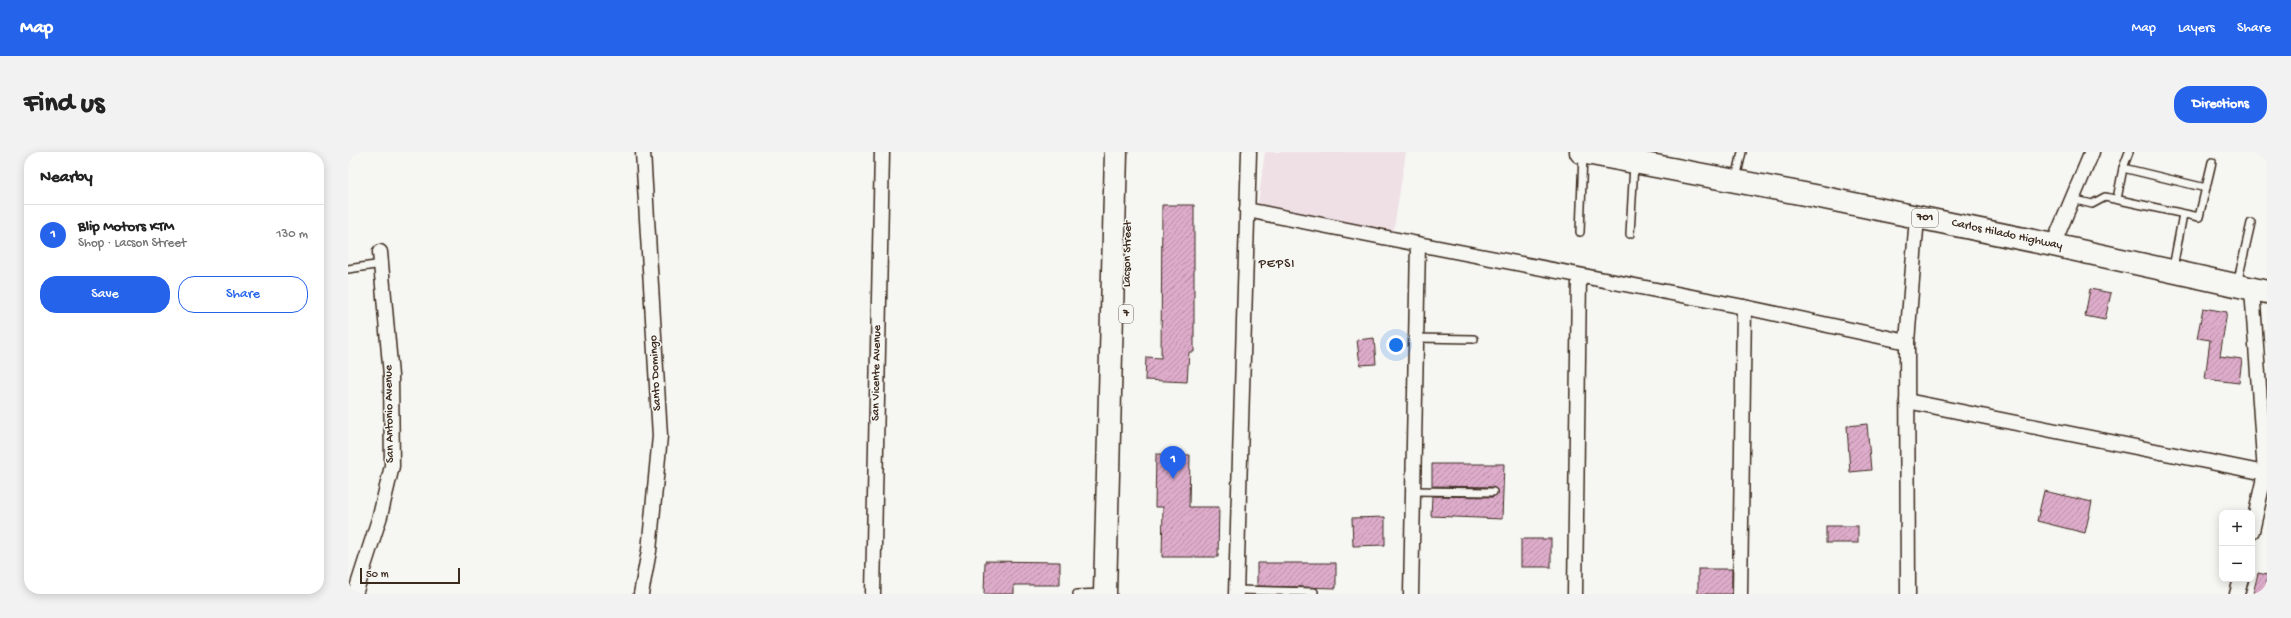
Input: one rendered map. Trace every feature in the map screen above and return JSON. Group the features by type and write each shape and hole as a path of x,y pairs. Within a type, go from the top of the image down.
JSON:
{"main road":[{"name":"Lacson Street","path":"1101,152 1096,394 1107,474"},
{"name":"Lacson Street","path":"1105,594 1116,152"},
{"name":"Lacson Street","path":"1107,474 1124,396 1130,152"},
{"name":"Carlos Hilado Highway","path":"1582,152 1917,217 2053,245 2252,289"}],"street":[{"name":"Santo Domingo","path":"641,594 649,550 660,436 643,152"},
{"name":"San Vicente Avenue","path":"873,594 882,152"},
{"path":"1236,592 1249,152"},
{"path":"2053,245 2092,152"},
{"path":"1247,210 1744,307 1907,342"},
{"path":"1908,594 1907,342 1917,217"},
{"path":"1412,594 1412,491 1418,244"},
{"name":"San Antonio Avenue","path":"355,594 380,516 392,466 391,376 381,258"},
{"path":"1575,594 1579,276"},
{"path":"2252,289 2265,473 2255,518"},
{"path":"1740,594 1744,307"},
{"path":"1907,401 2265,473"},
{"path":"2237,594 2240,582"}],"lane":[{"path":"1580,232 1582,152"},
{"path":"1736,181 1742,152"},
{"path":"2117,199 2123,168 2129,152"},
{"path":"1630,234 1634,161"},
{"path":"2072,199 2092,204 2105,197 2200,217 2212,162"},
{"path":"2123,168 2206,188"},
{"path":"2173,272 2183,214"},
{"path":"2251,223 2252,289"},
{"path":"348,269 381,258"},
{"path":"1416,338 1474,339"},
{"path":"1412,491 1493,492"},
{"path":"1236,592 1314,592"},
{"path":"1077,594 1105,594"}],"shaded area":[{"path":"1265,152 1406,152 1393,234 1258,204"}],"building":[{"path":"1162,205 1194,205 1194,352 1189,352 1187,382 1145,380 1146,357 1161,358"},
{"path":"2090,289 2111,293 2105,320 2085,316"},
{"path":"2203,308 2227,312 2220,356 2242,359 2239,383 2205,379 2210,340 2197,338"},
{"path":"1374,338 1376,364 1360,365 1357,340"},
{"path":"1867,424 1871,470 1850,472 1847,426"},
{"path":"1156,454 1190,455 1189,507 1219,507 1218,557 1162,557 1163,507 1155,507"},
{"path":"1432,464 1504,464 1502,519 1431,516 1432,496 1493,497 1498,492 1493,487 1432,486"},
{"path":"2044,491 2092,502 2085,533 2037,521"},
{"path":"1385,517 1385,545 1353,546 1352,518"},
{"path":"1826,526 1858,526 1858,543 1826,543"},
{"path":"1521,539 1551,539 1551,567 1521,567"},
{"path":"985,561 1060,562 1060,585 1014,585 1014,594 984,594"},
{"path":"1257,563 1336,563 1336,588 1257,586"},
{"path":"1698,569 1732,569 1732,594 1698,594"},
{"path":"2258,573 2267,575 2267,594 2253,594"}],"place":[{"name":"Blip Motors KTM","path":"1173,479"}],"district":[{"name":"PEPSI","path":"1277,264"}]}
